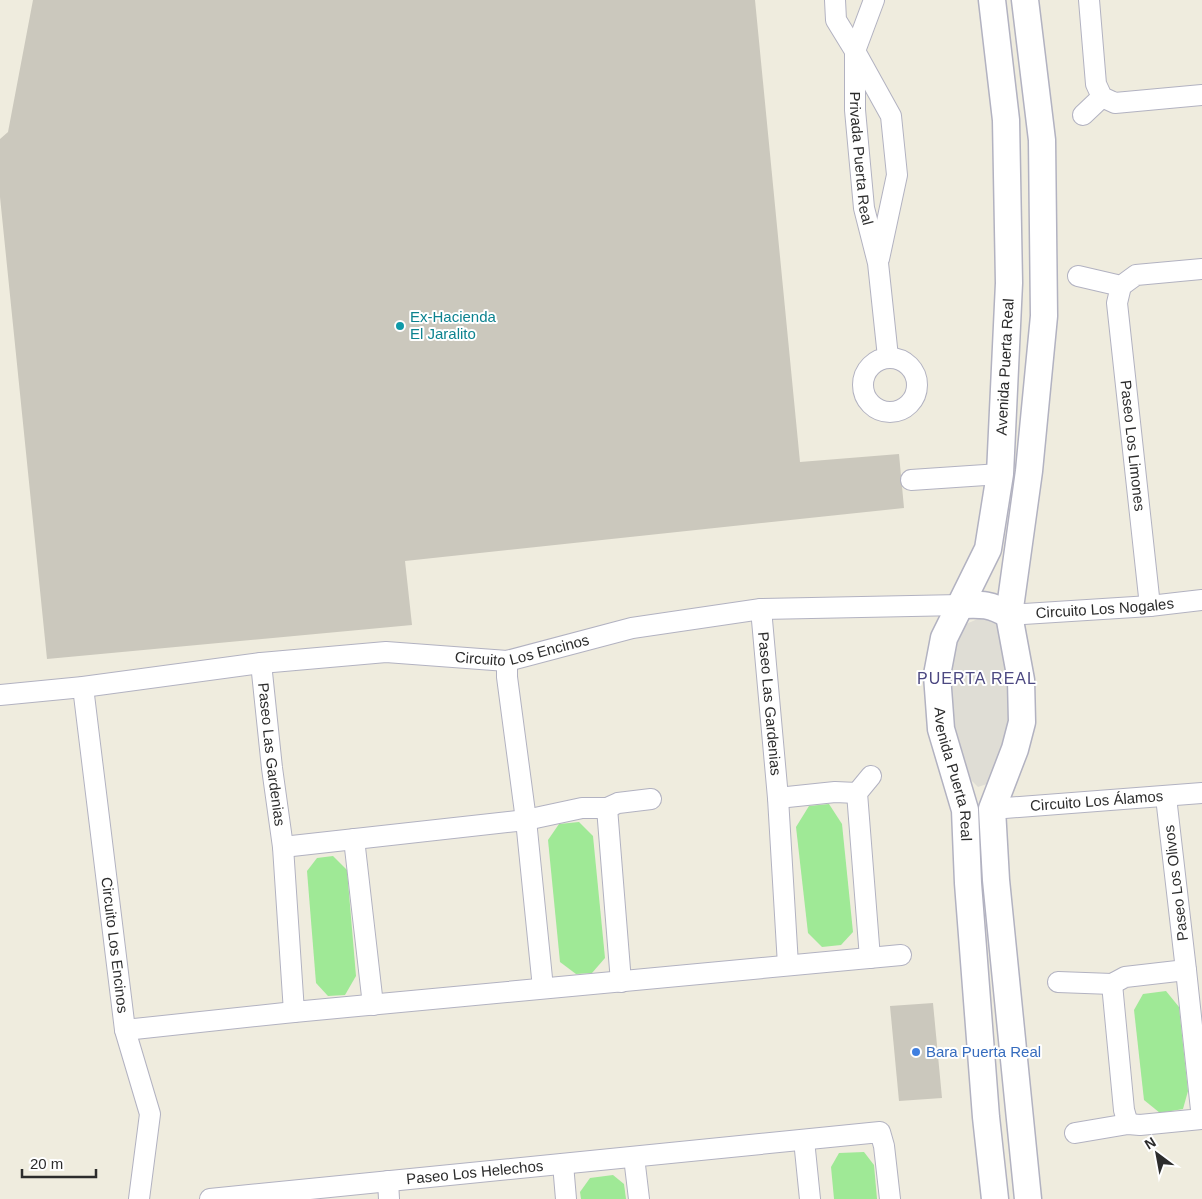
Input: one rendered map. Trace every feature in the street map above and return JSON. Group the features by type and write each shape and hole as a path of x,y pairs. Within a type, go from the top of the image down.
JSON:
{"street":[{"name":"Privada Puerta Real","path":"835,0 836,20 891,116 898,175 878,263"},
{"name":"Privada Puerta Real","path":"874,0 855,51 855,110 864,208 878,263 888,357"},
{"name":"Avenida Puerta Real","path":"992,0 1006,120 1008,274 1000,474 988,549 944,638 937,675 941,729 964,810 986,1117 995,1199"},
{"name":"Avenida Puerta Real","path":"1025,0 1042,140 1044,307 1029,471 1009,615 1021,680 1022,722 1015,749 992,809 997,889 1028,1199"},
{"path":"1089,0 1096,84 1102,97 1115,103 1202,95"},
{"path":"1083,115 1102,97"},
{"path":"1078,276 1121,286 1136,275 1202,269"},
{"name":"Paseo Los Limones","path":"1121,286 1117,303 1150,606"},
{"path":"911,480 1029,471"},
{"name":"Circuito Los Nogales","path":"1009,615 1150,606 1202,600"},
{"path":"961,605 980,604 996,607 1009,615"},
{"name":"Circuito Los Encinos","path":"0,695 83,687 261,663 386,652 507,661 632,628 761,610 961,605"},
{"name":"Paseo Las Gardenias","path":"761,610 778,798 788,965"},
{"path":"507,661 507,677 526,820 543,988"},
{"name":"Paseo Las Gardenias","path":"261,663 272,768 283,847 294,1012"},
{"name":"Circuito Los Encinos","path":"83,687 125,1030 150,1114 139,1199"},
{"path":"870,958 857,793 871,776"},
{"name":"Paseo Las Gardenias","path":"778,798 835,792 857,793"},
{"name":"Circuito Los Álamos","path":"992,809 1202,793"},
{"name":"Paseo Los Olivos","path":"1075,1133 1128,1124 1140,1125 1202,1119 1166,797"},
{"name":"Paseo Las Gardenias","path":"283,847 526,820 582,808 607,808 618,803 651,799"},
{"path":"607,808 621,982"},
{"path":"964,810 992,809"},
{"path":"354,838 373,1005"},
{"path":"125,1030 294,1012 901,955"},
{"path":"1058,982 1112,984 1125,977 1186,970"},
{"path":"1112,984 1124,1110 1128,1124"},
{"name":"Paseo Los Helechos","path":"210,1199 388,1190 563,1164 880,1132 884,1146 890,1199"},
{"path":"804,1140 810,1199"},
{"path":"634,1157 639,1199"},
{"name":"Paseo Los Helechos","path":"563,1164 566,1199"}],"green space":[{"path":"829,804 842,824 853,932 841,945 822,947 808,933 796,827 809,806"},
{"path":"579,822 593,836 605,958 592,973 576,974 560,962 548,840 559,824"},
{"path":"333,856 347,870 356,976 345,995 328,996 316,983 307,871 317,858"},
{"path":"1166,991 1179,1007 1188,1091 1183,1109 1160,1113 1144,1100 1134,1010 1143,994"},
{"path":"864,1152 874,1165 877,1199 834,1199 831,1167 839,1153"},
{"path":"613,1175 624,1184 626,1199 581,1199 580,1192 590,1178"}],"shaded area":[{"path":"980,618 988,619 1000,629 1013,695 1004,748 987,784 978,787 970,779 962,766 955,744 949,676 956,639 961,629 966,624"}],"building":[{"name":"Ex-Hacienda El Jaralito","path":"33,0 755,0 800,462 899,454 904,508 405,561 412,625 47,659 0,197 0,139 8,132"},
{"name":"Bara Puerta Real","path":"933,1003 942,1098 899,1101 890,1006"}],"place":[{"name":"Ex-Hacienda El Jaralito","path":"400,326"},
{"name":"Bara Puerta Real","path":"916,1052"}],"district":[{"name":"PUERTA REAL","path":"977,678"}]}
